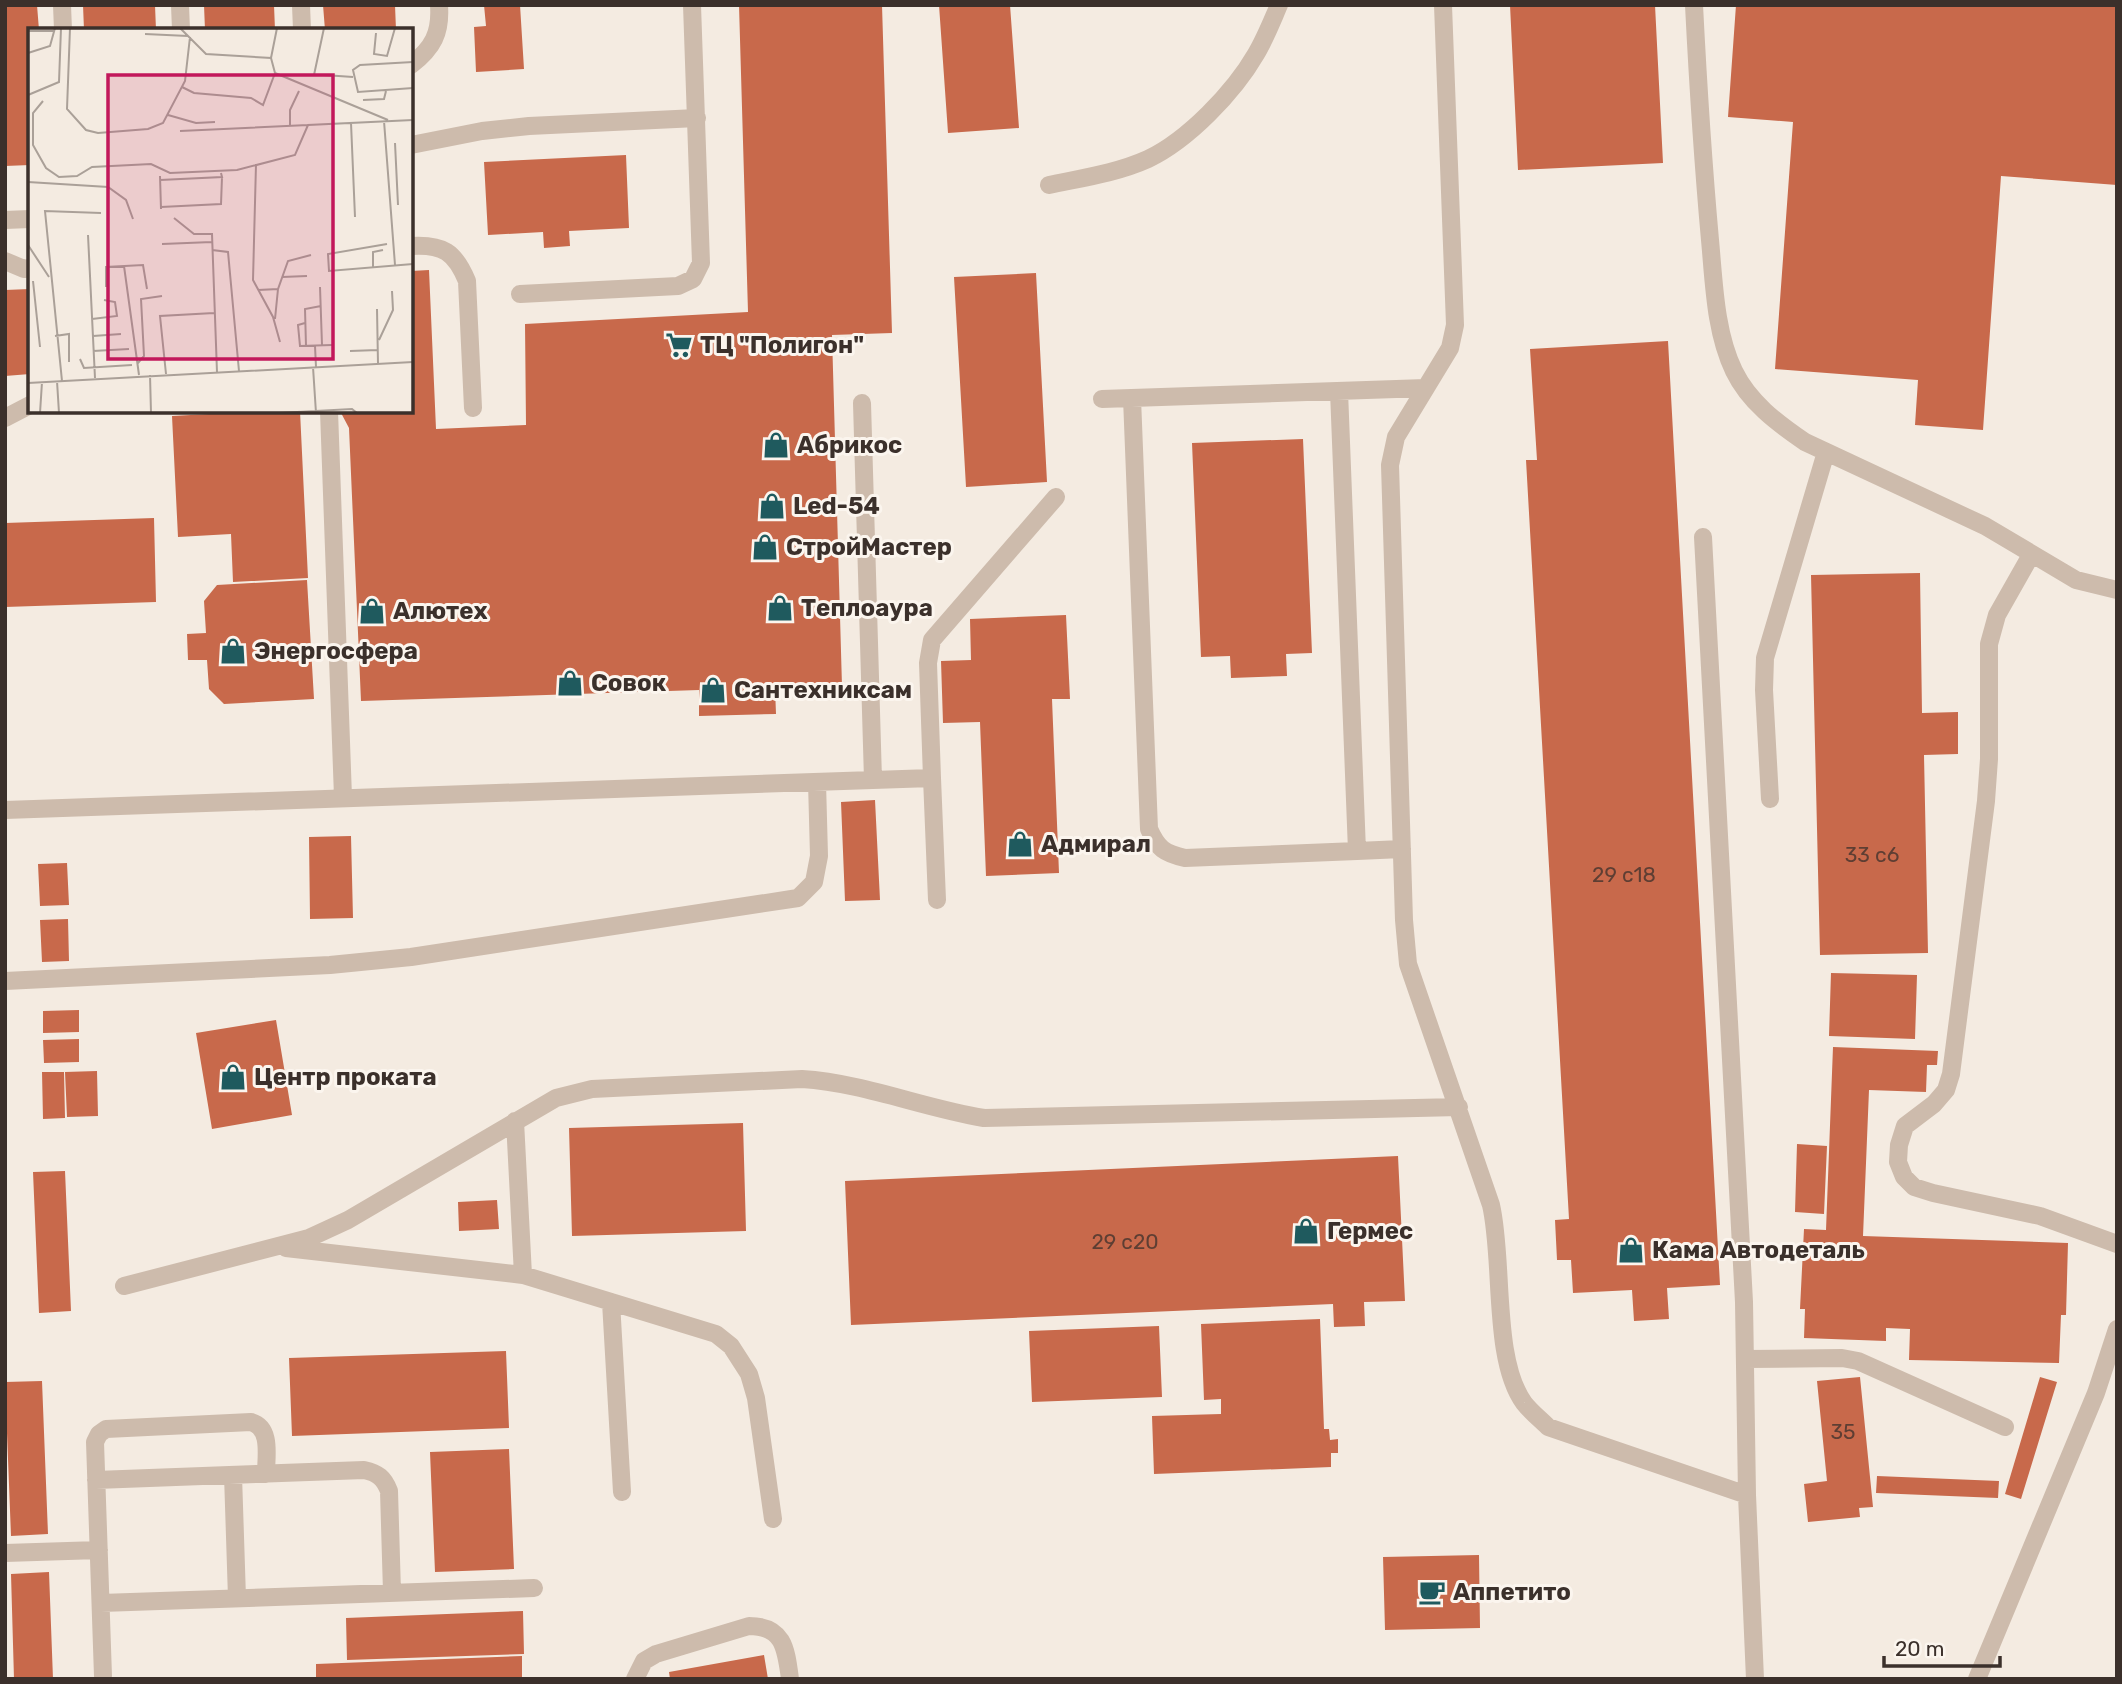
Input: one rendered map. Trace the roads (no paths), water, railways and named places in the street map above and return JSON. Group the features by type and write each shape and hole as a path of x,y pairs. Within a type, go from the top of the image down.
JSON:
{"lane":[{"path":"62,5 63,28"},
{"path":"180,5 181,28"},
{"path":"301,5 302,28"},
{"path":"413,63 435,42 440,19 439,5"},
{"path":"520,294 678,286 693,279 701,263 692,5"},
{"path":"1049,185 1113,172 1150,158 1188,132 1223,100 1256,54 1279,5"},
{"path":"1443,5 1455,325 1450,348 1396,437 1390,465 1404,920 1408,964 1459,1107 1494,1218 1503,1340 1510,1372 1524,1403 1548,1427 1747,1495"},
{"path":"1694,5 1702,151 1716,300 1724,342 1734,371 1762,409 1782,426 1826,452 1985,526 2076,580 2117,590"},
{"path":"413,145 482,131 529,126 697,118"},
{"path":"5,220 28,219"},
{"path":"413,246 427,244 446,250 459,262 467,281 473,408"},
{"path":"5,261 28,268"},
{"path":"1102,399 1426,388"},
{"path":"1339,391 1357,851"},
{"path":"1132,398 1149,829 1156,845 1169,854 1185,858 1402,849"},
{"path":"862,404 873,780"},
{"path":"5,418 28,406"},
{"path":"329,413 343,797"},
{"path":"1770,799 1765,658 1826,452"},
{"path":"937,900 928,663 932,640 1056,498"},
{"path":"1703,537 1743,1288 1747,1495 1755,1679"},
{"path":"2031,555 1997,615 1989,644 1989,759 1986,801 1951,1074 1946,1090 1934,1104 1905,1126 1899,1145 1898,1162 1904,1177 1914,1186 1933,1194 2040,1216 2085,1230 2117,1244"},
{"path":"5,810 932,778"},
{"path":"5,981 330,965 411,957 797,898 814,883 819,856 817,782"},
{"path":"124,1286 309,1238 348,1220 556,1098 592,1089 828,1080 945,1112 984,1118 1459,1107"},
{"path":"515,1121 523,1275"},
{"path":"280,1247 523,1275 716,1334 731,1346 749,1374 757,1398 773,1519"},
{"path":"611,1302 622,1492"},
{"path":"1977,1679 2096,1393 2117,1329"},
{"path":"1745,1359 1842,1358 1858,1361 2005,1427"},
{"path":"103,1676 95,1442 99,1434 106,1429 251,1422 260,1424 265,1431 266,1474"},
{"path":"96,1480 364,1470 376,1473 384,1479 389,1491 392,1592"},
{"path":"233,1475 237,1598"},
{"path":"5,1553 99,1550"},
{"path":"101,1603 534,1588"},
{"path":"635,1679 643,1661 656,1654 749,1626 763,1626 776,1633 783,1643 790,1679"}],"place":[{"name":"ТЦ \"Полигон\"","path":"679,345"},
{"name":"Абрикос","path":"776,445"},
{"name":"Led-54","path":"772,506"},
{"name":"СтройМастер","path":"765,547"},
{"name":"Теплоаура","path":"780,608"},
{"name":"Алютех","path":"372,611"},
{"name":"Энергосфера","path":"233,651"},
{"name":"Совок","path":"570,683"},
{"name":"Сантехниксам","path":"713,690"},
{"name":"Адмирал","path":"1020,844"},
{"name":"Центр проката","path":"233,1077"},
{"name":"Гермес","path":"1306,1231"},
{"name":"Кама Автодеталь","path":"1631,1250"},
{"name":"Аппетито","path":"1432,1592"}]}
